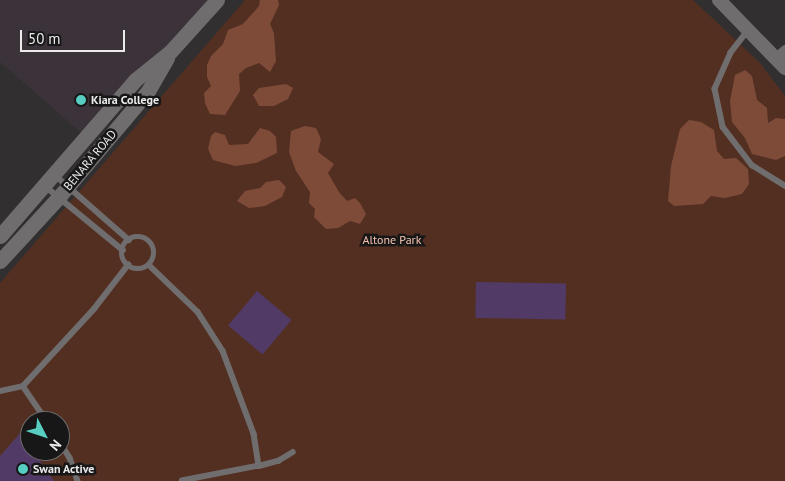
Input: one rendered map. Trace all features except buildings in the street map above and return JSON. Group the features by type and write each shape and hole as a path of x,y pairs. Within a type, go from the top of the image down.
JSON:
{"main road":[{"name":"BENARA ROAD","path":"0,236 135,80 170,52 217,0"},
{"name":"BENARA ROAD","path":"0,261 63,192 148,91 170,52"}],"street":[{"path":"719,0 782,58"}],"lane":[{"path":"749,29 730,53 715,89 724,127 752,165 785,186"},
{"path":"49,180 123,250"},
{"path":"49,180 129,240"},
{"path":"140,237 150,243 154,254 149,264 139,269 128,265 122,255 123,250 129,240 140,237"},
{"path":"149,264 198,312 223,350 254,434 259,466"},
{"path":"0,391 24,386 94,309 128,265"},
{"path":"24,386 40,411"},
{"path":"182,481 259,466 278,461 293,452"},
{"path":"70,458 78,481"}],"shaded area":[{"name":"Kiara College","path":"0,0 211,0 86,137 0,62"},
{"path":"260,0 278,0 279,5 270,24 274,33 276,61 270,72 259,63 246,68 239,74 240,91 225,115 210,114 205,103 204,93 211,86 207,77 207,65 211,56 223,44 228,30 243,24 259,6"},
{"path":"745,70 752,76 757,100 767,108 768,123 776,118 785,119 785,156 776,160 752,154 745,138 732,122 730,101 735,75"},
{"path":"286,84 293,88 288,99 274,106 259,106 253,95 259,88"},
{"path":"689,120 701,122 714,130 717,151 724,159 736,158 748,169 749,184 742,194 725,198 711,196 703,204 674,206 668,201 671,166 680,129"},
{"path":"305,126 316,128 321,139 318,152 334,164 328,173 339,192 347,201 355,198 360,203 366,214 360,224 350,221 338,228 326,229 314,217 315,209 309,203 310,192 296,171 289,152 291,131"},
{"path":"260,128 270,131 276,137 277,153 256,163 235,166 213,160 208,149 211,136 215,132 225,135 229,145 248,144"},
{"path":"279,180 286,187 282,197 265,206 249,208 237,201 245,191 260,188 266,182"}],"green space":[{"name":"Altone Park","path":"245,0 693,0 760,63 785,96 785,481 0,481 0,283"}],"place":[{"name":"Kiara College","path":"81,100"},
{"name":"Swan Active","path":"23,469"}]}
